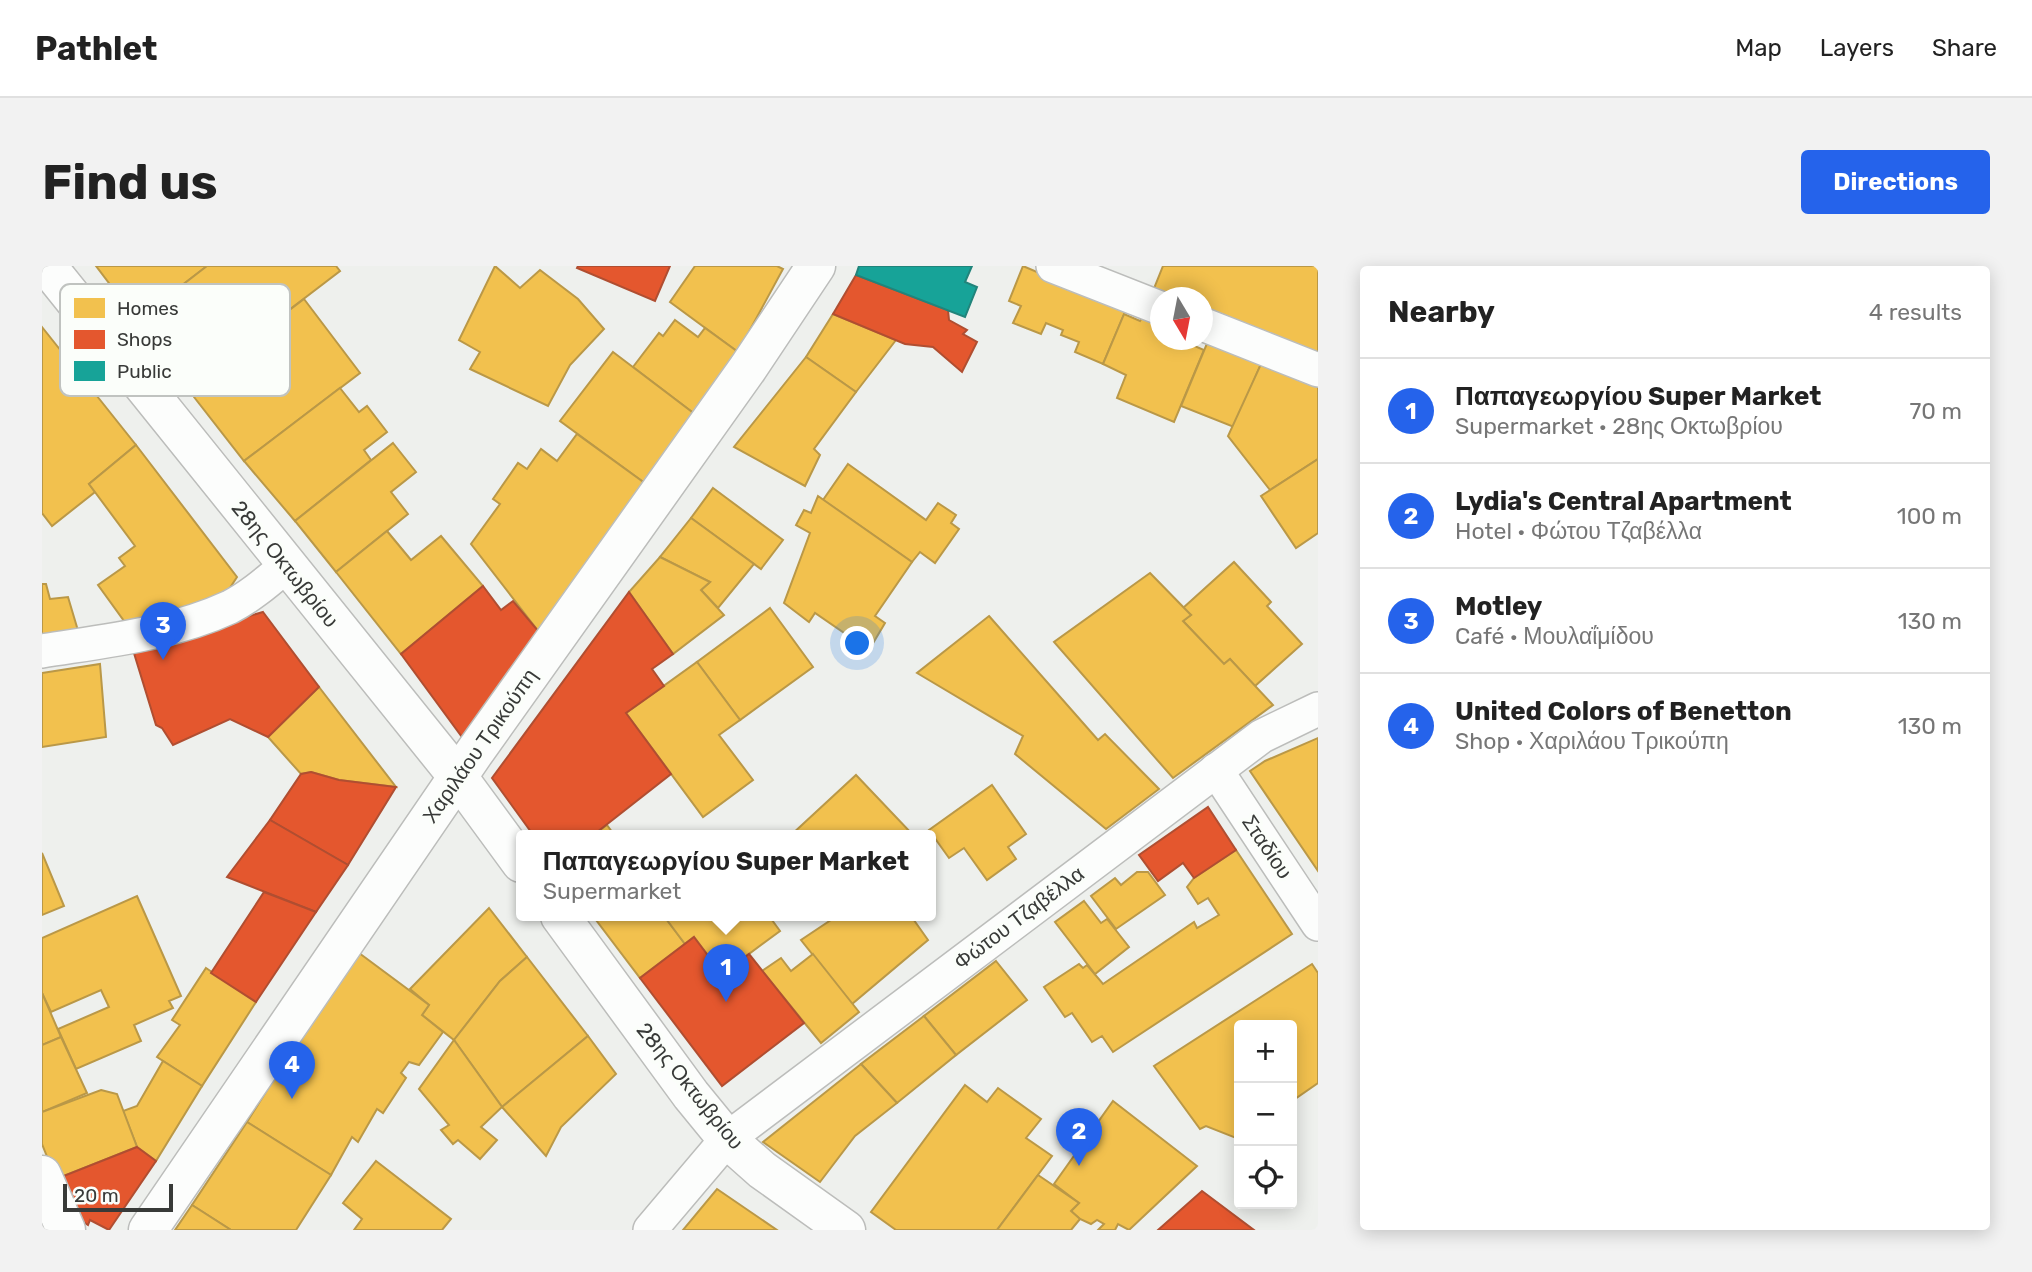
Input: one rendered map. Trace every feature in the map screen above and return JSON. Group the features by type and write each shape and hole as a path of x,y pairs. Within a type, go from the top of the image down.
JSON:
{"main road":[{"name":"28ης Οκτωβρίου","path":"47,266 61,284"},
{"name":"Χαριλάου Τρικούπη","path":"148,1230 458,777 748,368 816,266"},
{"name":"28ης Οκτωβρίου","path":"151,396 458,777 516,856"},
{"name":"28ης Οκτωβρίου","path":"564,921 691,1095 727,1139 762,1170 846,1230"},
{"path":"42,1175 66,1230"}],"street":[{"path":"1053,266 1150,304"},
{"path":"1213,328 1318,370"},
{"path":"42,651 157,631 228,607 256,591 286,566"},
{"name":"Φώτου Τζαβέλλα","path":"650,1230 727,1139 1262,736 1318,709"},
{"name":"Σταδίου","path":"1216,770 1318,924"}],"building: Homes":[{"path":"96,266 207,266 184,284 110,284"},
{"path":"207,266 336,266 340,271 290,309 290,284 184,284"},
{"path":"495,266 520,288 540,270 578,299 604,329 570,365 548,406 470,369 480,352 459,340"},
{"path":"695,266 777,266 783,269 738,352 670,302"},
{"path":"1023,266 1126,310 1103,364 1075,352 1079,342 1061,335 1063,330 1046,323 1041,334 1013,323 1021,306 1009,301"},
{"path":"1163,266 1318,266 1318,356 1213,314 1213,287 1155,287"},
{"path":"304,299 360,373 244,461 193,396 290,396 290,310"},
{"path":"833,314 896,340 856,392 806,357"},
{"path":"1124,314 1140,321 1143,316 1150,319 1150,350 1204,350 1174,422 1117,398 1126,375 1103,364"},
{"path":"675,320 698,337 705,328 738,352 696,415 633,367 659,333 663,336"},
{"path":"42,327 60,350 60,396 97,396 136,445 89,484 95,492 52,526 42,513"},
{"path":"1213,343 1261,364 1234,427 1181,406 1204,350 1213,350"},
{"path":"613,352 696,415 646,484 560,421"},
{"path":"806,357 856,392 814,449 820,455 805,486 734,447"},
{"path":"1261,364 1318,387 1318,459 1270,490 1228,436"},
{"path":"340,388 359,412 367,406 387,432 364,450 371,460 295,521 244,461"},
{"path":"577,434 646,484 539,632 471,544 500,504 493,499 518,463 527,469 541,449 557,461"},
{"path":"393,443 416,472 391,492 408,514 336,572 295,521"},
{"path":"136,445 237,577 224,597 127,625 98,585 125,566 119,558 135,546 89,484"},
{"path":"1318,459 1318,533 1296,548 1261,496"},
{"path":"848,464 926,520 938,503 956,515 951,523 959,529 935,563 920,552 912,562 823,500"},
{"path":"713,488 783,540 761,569 691,518"},
{"path":"818,496 912,562 875,616 885,623 869,650 815,613 809,622 784,603 810,533 796,525 804,510 811,513"},
{"path":"691,518 754,564 718,608 701,590 710,582 660,557"},
{"path":"387,531 411,560 441,536 483,586 401,654 336,572"},
{"path":"660,557 710,582 701,590 724,615 673,654 629,592"},
{"path":"1234,562 1271,602 1267,606 1302,644 1255,686 1230,659 1224,664 1183,621 1191,615 1183,608"},
{"path":"1150,573 1191,615 1183,621 1224,664 1230,659 1273,705 1173,778 1054,642"},
{"path":"42,584 46,584 50,599 68,597 79,634 42,640"},
{"path":"770,608 813,667 740,720 697,662"},
{"path":"989,616 1098,740 1105,734 1159,789 1106,829 1015,754 1023,736 917,673"},
{"path":"697,662 740,720 719,735 753,780 703,817 626,713"},
{"path":"100,664 106,737 42,747 42,673"},
{"path":"319,687 396,787 339,780 311,772 301,774 268,737"},
{"path":"1318,738 1318,871 1250,771 1265,761"},
{"path":"856,775 908,830 796,830"},
{"path":"992,785 1026,834 1008,847 1016,859 987,880 964,848 949,858 936,840 936,830 929,830"},
{"path":"1236,850 1292,934 1113,1052 1102,1036 1092,1042 1072,1013 1065,1017 1044,987 1079,964 1083,968 1087,965 1103,984 1194,922 1197,928 1219,915 1208,898 1198,904 1187,887 1194,878"},
{"path":"42,853 64,906 42,915"},
{"path":"1137,872 1148,872 1165,895 1116,929 1091,896 1115,878 1121,885"},
{"path":"137,896 181,996 169,1001 173,1008 134,1025 141,1041 76,1069 58,1029 109,1007 101,990 51,1012 42,993 42,938"},
{"path":"1084,901 1101,923 1107,919 1129,947 1095,974 1055,922"},
{"path":"489,908 527,957 500,981 454,1040 422,1015 429,1005 410,989"},
{"path":"597,921 668,921 685,944 640,978"},
{"path":"668,921 773,921 780,931 722,974 694,937 685,944"},
{"path":"830,921 915,921 928,940 852,1004 801,940"},
{"path":"355,950 429,1005 422,1015 443,1032 419,1065 409,1062 401,1073 406,1078 383,1113 377,1109 358,1142 352,1137 331,1175 247,1122"},
{"path":"813,954 859,1012 821,1043 762,971 781,958 791,971"},
{"path":"527,957 588,1036 502,1107 454,1040 500,981"},
{"path":"996,961 1027,1000 956,1055 924,1016"},
{"path":"1312,964 1318,973 1318,1083 1297,1098 1297,1020 1234,1020 1234,1137 1206,1126 1200,1129 1154,1066"},
{"path":"206,968 256,1002 202,1086 157,1057 180,1025 172,1020"},
{"path":"42,993 61,1037 42,1045"},
{"path":"924,1016 956,1055 897,1103 861,1064"},
{"path":"588,1036 616,1074 561,1127 546,1156 502,1107"},
{"path":"61,1037 87,1093 42,1112 42,1045"},
{"path":"454,1040 502,1107 481,1127 497,1140 480,1159 458,1140 453,1144 441,1130 449,1125 419,1089"},
{"path":"163,1061 202,1086 156,1161 137,1147 123,1111 137,1106"},
{"path":"861,1064 897,1103 855,1136 820,1182 763,1142"},
{"path":"965,1085 987,1102 998,1088 1041,1119 1026,1138 1052,1156 997,1230 896,1230 871,1212"},
{"path":"101,1090 117,1094 137,1147 56,1179 42,1144 42,1112"},
{"path":"1113,1101 1197,1166 1129,1230 1118,1224 1115,1230 1098,1230 1104,1224 1097,1220 1091,1224 1080,1219 1071,1211 1079,1203 1054,1184"},
{"path":"247,1122 331,1175 296,1230 231,1230 192,1205"},
{"path":"376,1161 451,1219 442,1230 354,1230 362,1219 343,1203"},
{"path":"1038,1175 1079,1203 1071,1211 1080,1219 1071,1230 997,1230"},
{"path":"717,1189 777,1230 683,1230"},
{"path":"192,1205 231,1230 175,1230"}],"building: Shops":[{"path":"670,266 655,301 577,268"},
{"path":"856,275 948,310 949,320 967,330 963,334 977,342 962,372 933,347 905,344 833,314"},
{"path":"483,586 501,610 513,601 539,632 462,737 401,654"},
{"path":"629,592 673,654 652,669 664,686 626,713 671,774 600,830 530,830 492,778"},
{"path":"263,612 319,687 268,737 230,719 173,745 162,728 156,725 133,650"},
{"path":"311,772 339,780 396,787 348,865 270,820 301,774"},
{"path":"1208,807 1236,850 1194,878 1183,863 1158,881 1139,855"},
{"path":"270,820 348,865 316,912 227,877"},
{"path":"264,892 316,912 256,1002 211,973"},
{"path":"694,937 722,974 749,954 804,1023 722,1086 640,978"},
{"path":"137,1147 156,1161 109,1230 90,1220 88,1225 76,1217 56,1179"},
{"path":"1202,1191 1254,1230 1158,1230"}],"building: Public":[{"path":"859,266 972,266 965,282 977,287 965,317 856,275"}],"place":[{"name":"Motley","path":"163,660"},
{"name":"Παπαγεωργίου Super Market","path":"726,1002"},
{"name":"United Colors of Benetton","path":"292,1099"},
{"name":"Lydia's Central Apartment","path":"1079,1166"}]}
